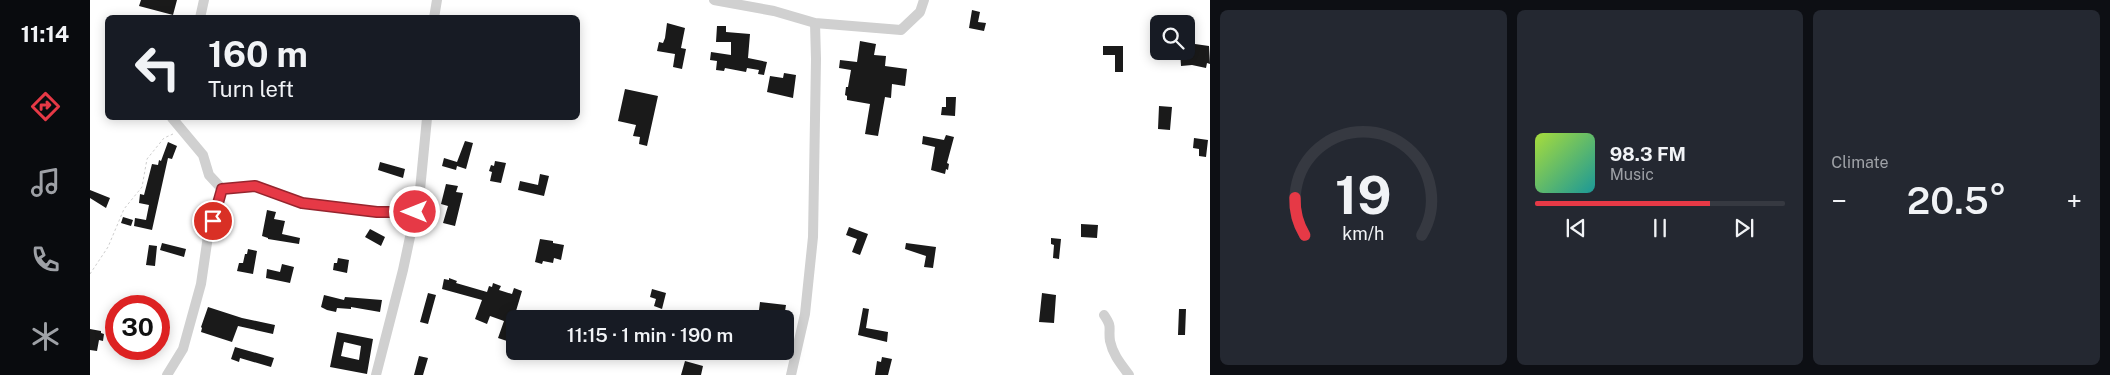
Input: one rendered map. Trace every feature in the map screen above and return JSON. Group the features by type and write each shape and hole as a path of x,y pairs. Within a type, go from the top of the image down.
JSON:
{"street":[{"path":"201,15 204,0"},
{"path":"434,15 437,0"},
{"path":"714,0 774,11 815,23 901,30 920,12 924,0"},
{"path":"791,375 805,314 813,237 815,23"},
{"path":"174,120 204,155 209,175 222,189"},
{"path":"376,375 403,270 420,190 426,120"},
{"path":"222,189 255,186 302,203 377,212 415,212"},
{"path":"167,375 183,349 201,284 208,236 222,189"},
{"path":"1104,315 1111,326 1110,339 1114,355 1130,375"}],"path":[{"path":"90,274 108,247 124,209 142,187 147,159 164,138 182,130"}],"building":[{"path":"141,0 177,0 173,15 139,6"},
{"path":"972,10 980,12 978,22 986,23 984,31 969,28"},
{"path":"667,23 685,28 681,48 686,49 682,69 673,67 675,54 657,51 659,42 663,43 665,38"},
{"path":"717,26 726,26 726,32 750,34 748,58 767,62 764,75 758,74 759,70 747,68 746,72 725,68 724,71 716,70 717,61 710,60 711,52 731,55 731,42 716,42"},
{"path":"860,41 876,44 874,55 886,56 885,66 907,69 905,86 892,84 891,98 885,97 878,136 865,134 870,104 847,100 845,95 846,87 848,87 851,70 839,68 840,60 857,62"},
{"path":"1195,44 1209,46 1210,64 1207,63 1206,68 1192,65 1181,66 1181,60 1195,60"},
{"path":"1103,46 1123,46 1123,72 1115,72 1115,55 1103,55"},
{"path":"784,73 796,75 793,98 767,92 770,76 783,78"},
{"path":"625,89 658,96 647,146 639,144 640,137 633,136 636,125 618,121"},
{"path":"946,97 956,97 955,116 941,115 942,107 946,107"},
{"path":"1159,106 1172,107 1170,130 1158,129"},
{"path":"946,135 954,137 947,163 949,164 948,170 946,169 945,174 931,170 935,147 922,144 923,136 944,140"},
{"path":"1194,138 1208,140 1206,157 1199,156 1199,149 1193,148"},
{"path":"465,141 473,143 466,169 457,166 456,170 442,166 444,158 457,162"},
{"path":"168,142 177,146 172,159 168,158 152,230 134,226 135,218 146,220 149,205 139,203 140,194 144,195 152,164 158,165 159,160 161,161"},
{"path":"495,161 506,163 501,183 490,181 492,172 489,171 491,165 494,166"},
{"path":"380,162 405,169 403,178 378,170"},
{"path":"540,174 549,176 544,196 518,190 520,181 538,185"},
{"path":"446,184 458,186 456,192 463,193 455,226 443,223 448,206 441,204"},
{"path":"90,190 110,198 106,208 90,198"},
{"path":"267,210 276,212 274,219 285,221 282,234 300,238 299,244 268,239 262,236"},
{"path":"123,217 133,220 131,226 121,223"},
{"path":"1081,224 1098,225 1097,238 1081,237"},
{"path":"849,227 868,234 860,255 852,252 857,239 846,235"},
{"path":"370,229 385,237 381,246 365,237"},
{"path":"1051,238 1061,239 1059,259 1053,258 1054,245 1051,244"},
{"path":"540,239 564,245 561,260 554,258 553,263 543,261 542,264 535,262"},
{"path":"162,243 186,249 184,257 160,250"},
{"path":"906,243 936,247 933,268 924,267 926,256 905,249"},
{"path":"149,245 157,246 155,266 146,265"},
{"path":"248,249 257,251 253,274 237,271 239,263 243,263"},
{"path":"338,258 349,260 347,273 333,270 334,263 337,263"},
{"path":"282,264 294,267 290,283 266,278 267,269 280,272"},
{"path":"449,278 457,281 456,283 487,292 489,286 492,287 493,283 501,286 499,290 512,294 514,288 522,291 516,310 506,310 506,341 498,338 504,321 490,316 487,324 475,319 482,300 442,289 444,279 449,280"},
{"path":"652,289 666,293 662,309 654,306 656,299 650,297"},
{"path":"428,293 436,295 428,324 420,322"},
{"path":"1042,293 1056,295 1054,323 1039,322"},
{"path":"324,295 344,300 345,297 382,300 380,312 351,307 351,309 337,308 336,312 327,310 321,307"},
{"path":"760,302 786,305 785,310 759,310"},
{"path":"208,307 242,318 275,325 273,334 238,326 232,342 201,332"},
{"path":"863,308 869,309 866,328 888,332 887,342 858,335"},
{"path":"1179,309 1186,309 1185,335 1178,335"},
{"path":"90,329 101,331 104,334 103,341 99,340 97,351 90,350"},
{"path":"337,332 373,339 367,374 330,367","holes":["344,342 361,346 359,360 341,356"]},
{"path":"235,347 274,358 271,367 240,358 239,362 231,359"},
{"path":"419,356 428,358 423,375 414,375"},
{"path":"882,357 892,359 888,375 875,375 877,361 881,362"},
{"path":"685,361 703,366 701,375 681,375"}],"route":[{"path":"213,221 222,189 255,186 302,203 377,212 415,212"}]}
